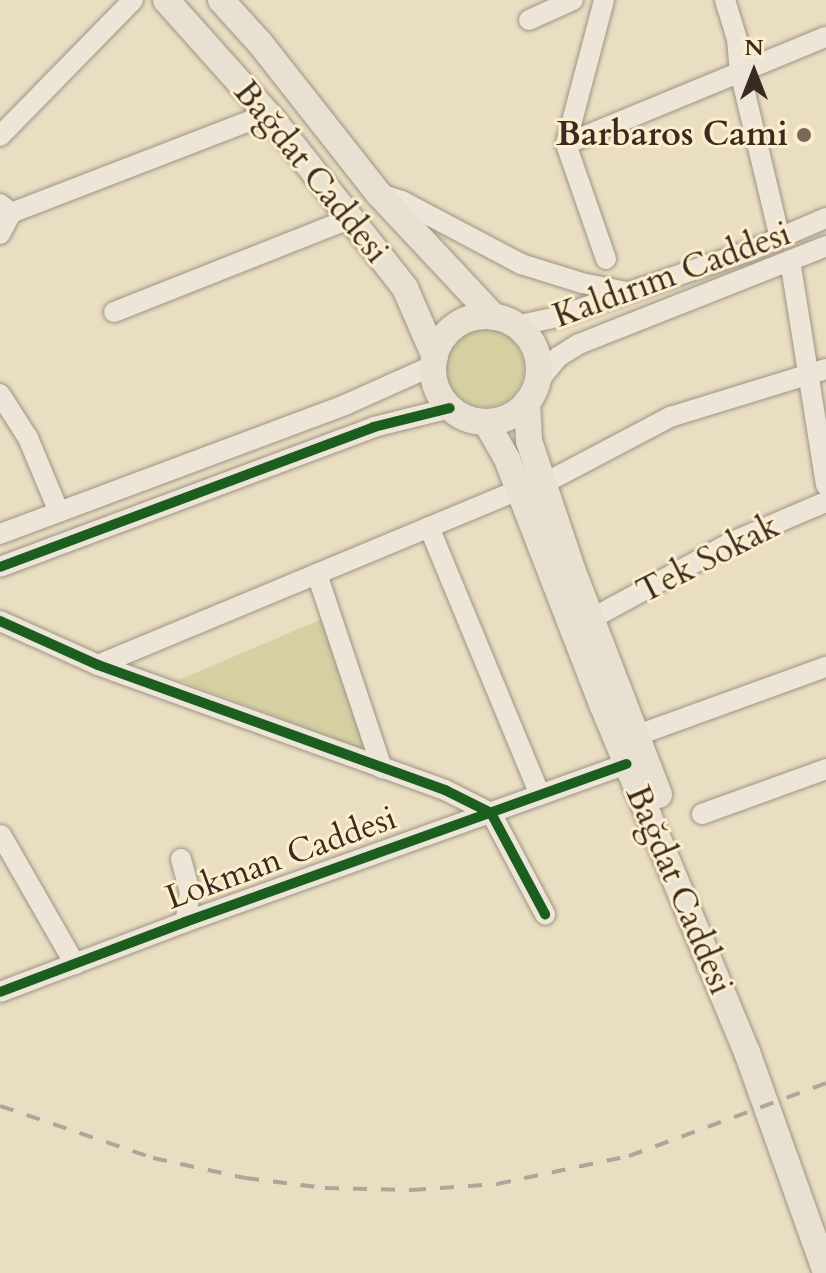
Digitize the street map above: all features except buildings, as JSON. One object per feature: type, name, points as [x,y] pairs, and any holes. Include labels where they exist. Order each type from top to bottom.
[{"type":"main road","name":"Bağdat Caddesi","points":[[166,0],[268,114],[405,288],[434,361]]},
{"type":"main road","name":"Bağdat Caddesi","points":[[232,3],[378,193],[505,322]]},
{"type":"main road","points":[[478,317],[505,322],[535,350],[532,392],[509,417],[486,422],[463,417],[450,408],[437,388],[434,361],[445,336],[457,326],[478,317]]},
{"type":"main road","name":"Bağdat Caddesi","points":[[532,392],[526,431],[531,487],[627,764],[747,1052],[826,1273]]},
{"type":"main road","name":"Bağdat Caddesi","points":[[486,422],[531,487],[591,619],[826,1223]]},
{"type":"street","points":[[0,136],[133,0]]},
{"type":"street","points":[[529,20],[573,0]]},
{"type":"street","points":[[604,0],[566,144],[606,259]]},
{"type":"street","points":[[725,0],[737,39],[740,72],[780,238]]},
{"type":"street","points":[[566,144],[740,72],[825,42]]},
{"type":"street","points":[[0,234],[6,209],[268,114]]},
{"type":"street","points":[[378,193],[402,201],[521,264],[582,283],[627,292]]},
{"type":"street","points":[[114,312],[351,218]]},
{"type":"street","name":"Kaldırım Caddesi","points":[[505,322],[557,317],[780,238],[826,218]]},
{"type":"street","name":"Kaldırım Caddesi","points":[[532,392],[558,357],[579,344],[826,246]]},
{"type":"street","points":[[790,260],[817,371],[826,485]]},
{"type":"street","points":[[0,534],[347,404],[434,361]]},
{"type":"street","points":[[98,665],[531,487],[670,417],[817,371]]},
{"type":"street","points":[[0,394],[28,438],[59,512]]},
{"type":"street","points":[[0,567],[374,427],[450,408]]},
{"type":"street","name":"Tek Sokak","points":[[591,619],[732,542],[826,502]]},
{"type":"street","points":[[429,527],[540,795]]},
{"type":"street","points":[[317,574],[382,768]]},
{"type":"street","points":[[0,621],[98,665],[445,790],[491,813],[545,914]]},
{"type":"street","points":[[635,736],[826,667]]},
{"type":"street","name":"Lokman Caddesi","points":[[1,989],[627,764]]},
{"type":"street","points":[[702,814],[826,769]]},
{"type":"street","points":[[1,835],[75,964]]},
{"type":"street","points":[[181,859],[190,892],[185,922]]},
{"type":"shaded area","points":[[485,329],[500,332],[517,346],[524,368],[521,383],[507,400],[485,407],[470,404],[453,390],[446,368],[449,353],[463,336]]},
{"type":"shaded area","points":[[324,618],[378,755],[179,680]]},
{"type":"railway","points":[[0,1106],[153,1158],[245,1178],[325,1188],[412,1190],[497,1184],[629,1156],[826,1083]]},
{"type":"cycle path","points":[[0,567],[374,427],[450,408]]},
{"type":"cycle path","points":[[0,621],[98,665],[445,790],[491,813],[545,914]]},
{"type":"cycle path","points":[[0,992],[185,922],[627,764]]},
{"type":"place","name":"Barbaros Cami","points":[[804,135]]}]
